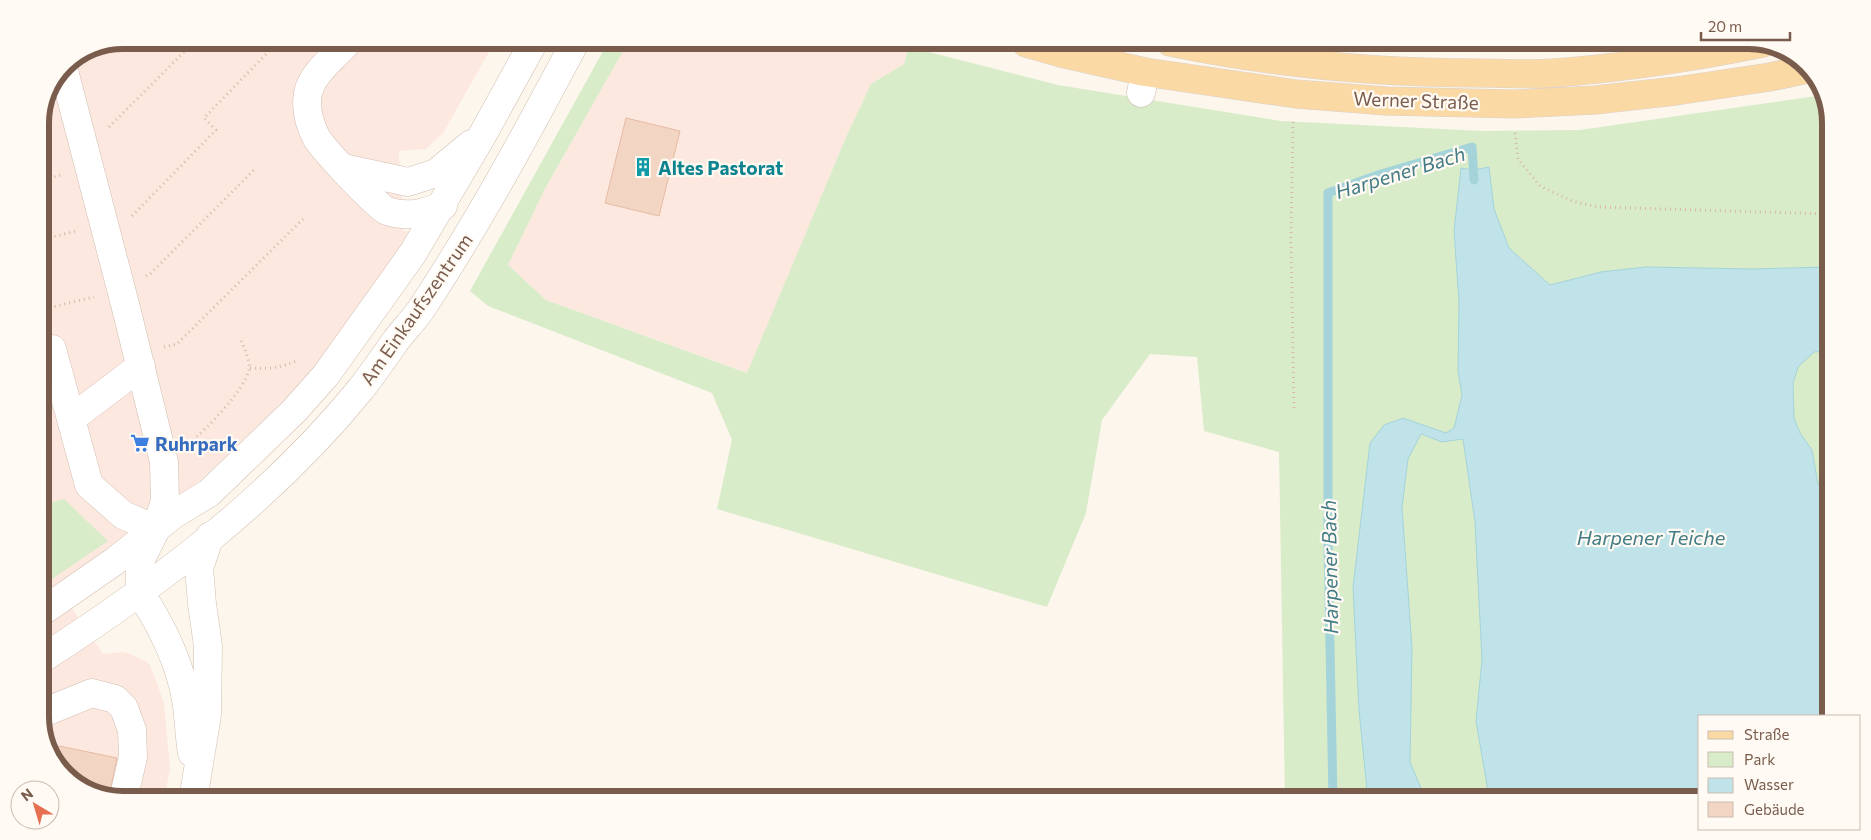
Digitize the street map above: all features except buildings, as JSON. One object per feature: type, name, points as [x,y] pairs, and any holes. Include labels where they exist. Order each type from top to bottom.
[{"type":"main road","name":"Werner Straße","points":[[1047,49],[1143,82],[1386,101],[1514,104],[1595,100],[1676,91],[1801,71]]},
{"type":"main road","name":"Werner Straße","points":[[1202,49],[1225,54],[1332,67],[1433,73],[1552,73],[1703,55],[1733,49]]},
{"type":"street","name":"Am Einkaufszentrum","points":[[341,49],[320,70],[308,92],[307,112],[317,139],[370,199],[386,211],[410,215],[443,206]]},
{"type":"street","name":"Am Einkaufszentrum","points":[[49,607],[156,529],[173,514],[209,493],[294,411],[326,375],[414,253],[484,134],[529,49]]},
{"type":"street","name":"Am Einkaufszentrum","points":[[49,654],[140,593],[239,514],[307,449],[360,390],[418,313],[474,225],[524,140],[571,49]]},
{"type":"street","name":"Am Einkaufszentrum","points":[[65,76],[164,462],[166,501],[156,529],[140,561],[140,593]]},
{"type":"street","name":"Am Einkaufszentrum","points":[[343,168],[408,182],[436,173],[484,134]]},
{"type":"street","points":[[52,348],[89,485],[123,515],[156,529]]},
{"type":"street","points":[[71,419],[138,356]]},
{"type":"street","name":"Am Einkaufszentrum","points":[[140,593],[188,530],[209,493]]},
{"type":"street","points":[[194,790],[207,715],[208,646],[199,568],[210,536]]},
{"type":"street","points":[[140,593],[153,614],[174,658],[186,700],[194,790]]},
{"type":"street","points":[[49,710],[92,693],[115,699],[124,708],[132,730],[133,757],[125,791]]},
{"type":"path","points":[[106,130],[187,49]]},
{"type":"path","points":[[129,219],[216,130],[204,118],[271,49]]},
{"type":"path","points":[[1514,104],[1518,159],[1540,186],[1572,201],[1598,207],[1822,214]]},
{"type":"path","points":[[1294,116],[1291,239],[1294,410]]},
{"type":"path","points":[[49,308],[121,290],[151,273],[254,170]]},
{"type":"path","points":[[138,356],[177,344],[303,218]]},
{"type":"path","points":[[164,462],[192,441],[242,386],[250,368],[241,340]]},
{"type":"shaded area","name":"Ruhrpark","points":[[491,49],[443,133],[426,149],[399,151],[403,231],[418,232],[353,321],[290,395],[189,491],[60,591],[103,654],[123,652],[131,654],[150,665],[164,703],[170,769],[166,791],[123,791],[95,786],[70,770],[56,750],[50,731],[49,118],[56,90],[70,70],[95,54],[109,50]]},
{"type":"shaded area","name":"Altes Pastorat","points":[[624,49],[908,49],[904,64],[871,84],[847,135],[748,373],[546,300],[508,265],[546,187]]},
{"type":"green space","points":[[604,49],[624,49],[546,187],[508,265],[546,300],[747,373],[847,135],[871,84],[904,64],[908,49],[917,49],[1058,85],[1281,121],[1483,131],[1580,130],[1817,96],[1822,118],[1822,715],[1698,715],[1698,791],[1285,791],[1279,452],[1204,431],[1197,357],[1150,354],[1102,420],[1086,513],[1047,607],[717,509],[732,440],[712,393],[488,306],[470,291]]},
{"type":"green space","points":[[64,499],[108,541],[49,581],[49,503]]},
{"type":"water","name":"Harpener Teiche","points":[[1489,167],[1494,209],[1509,248],[1550,285],[1601,272],[1646,267],[1752,269],[1822,267],[1822,351],[1814,352],[1798,367],[1793,383],[1794,418],[1800,433],[1812,450],[1818,484],[1822,489],[1822,715],[1698,715],[1698,791],[1488,791],[1476,721],[1482,660],[1475,522],[1463,439],[1442,442],[1421,434],[1408,459],[1402,507],[1412,648],[1410,762],[1422,791],[1367,791],[1359,710],[1353,587],[1370,443],[1384,425],[1403,418],[1446,433],[1454,428],[1462,395],[1458,371],[1459,302],[1454,231],[1461,168],[1473,170]]},
{"type":"waterway","name":"Harpener Bach","points":[[1333,791],[1328,542],[1328,193],[1378,175],[1472,147],[1474,180]]},
{"type":"place","name":"Altes Pastorat","points":[[643,167]]},
{"type":"place","name":"Ruhrpark","points":[[140,443]]}]
